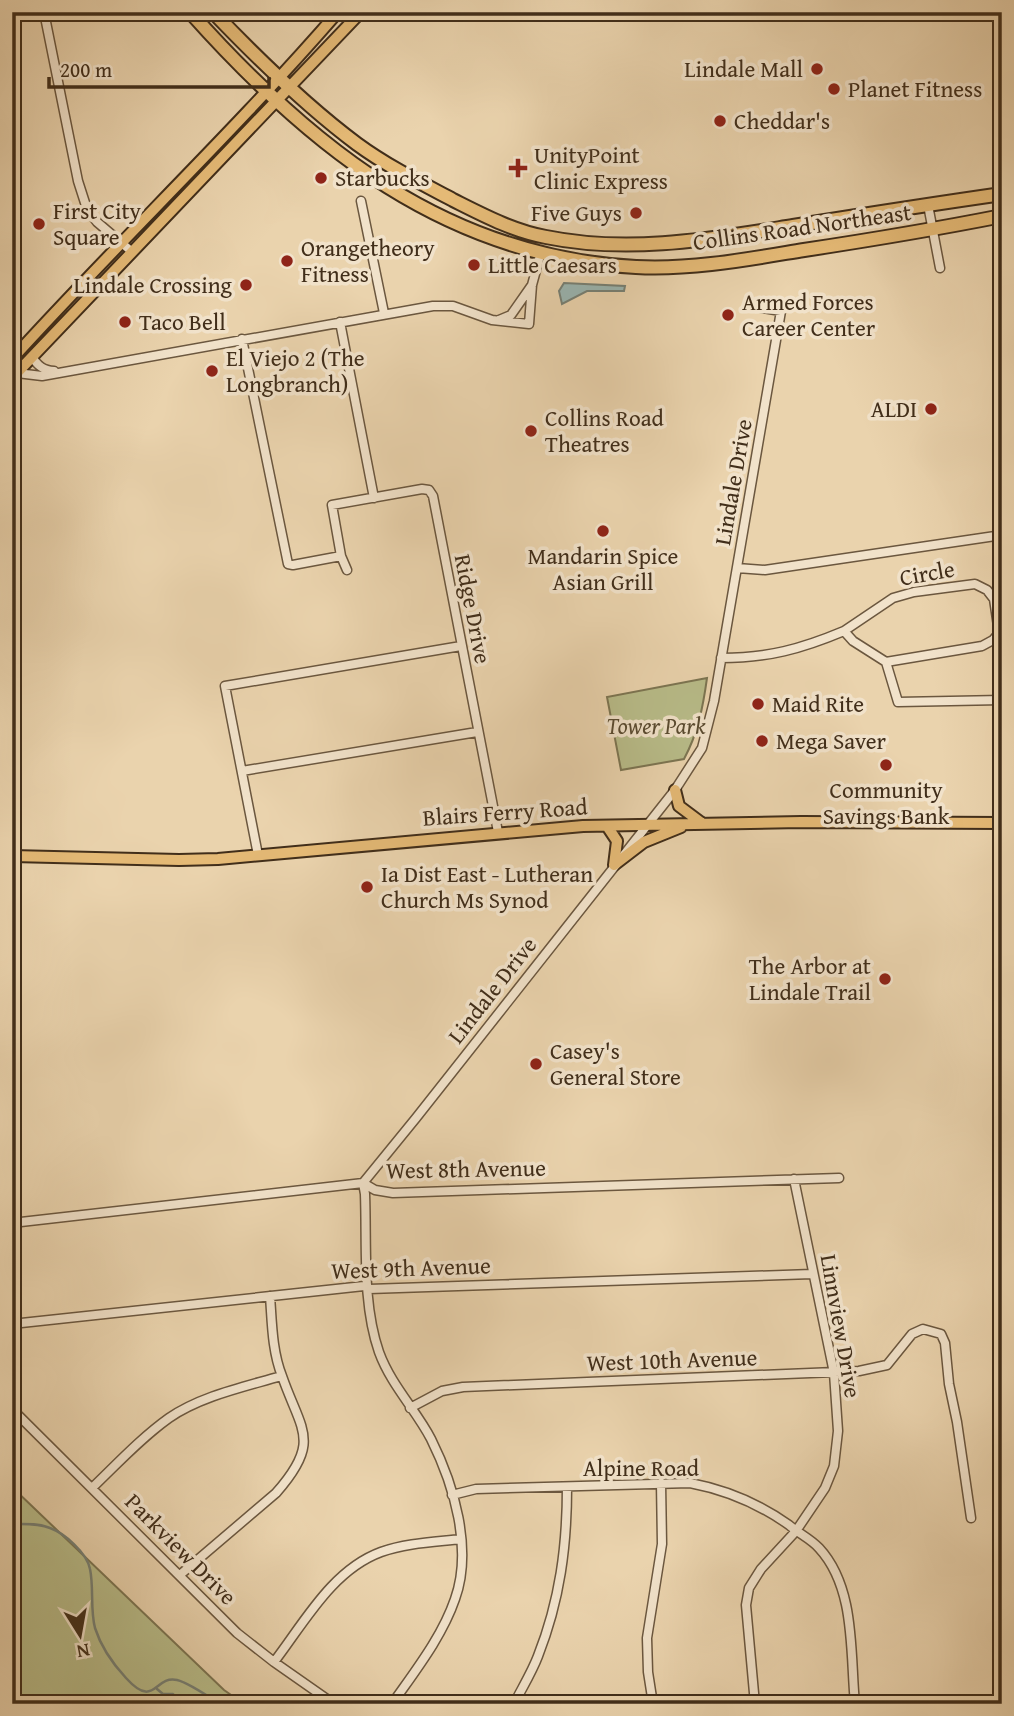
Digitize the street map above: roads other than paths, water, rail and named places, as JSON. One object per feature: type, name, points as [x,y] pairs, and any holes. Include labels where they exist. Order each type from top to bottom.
[{"type":"highway","name":"Collins Road Northeast","points":[[190,12],[271,96],[346,161],[394,192],[474,232],[512,246],[586,262],[638,267],[726,263],[933,230],[1002,216]]},
{"type":"highway","name":"Collins Road Northeast","points":[[213,12],[285,82],[358,145],[484,216],[545,237],[592,244],[695,241],[1002,194]]},
{"type":"main road","points":[[285,82],[338,12]]},
{"type":"main road","points":[[12,359],[121,242],[361,12]]},
{"type":"main road","points":[[14,373],[32,357],[271,96]]},
{"type":"main road","points":[[674,790],[679,806],[703,824]]},
{"type":"main road","name":"Blairs Ferry Road","points":[[12,856],[179,860],[498,832],[607,826],[1002,823]]},
{"type":"main road","points":[[614,865],[644,842],[691,824]]},
{"type":"main road","points":[[607,826],[617,841],[614,865]]},
{"type":"street","points":[[44,12],[78,181],[87,209],[97,222],[131,250]]},
{"type":"street","points":[[361,201],[384,313]]},
{"type":"street","points":[[928,205],[940,268]]},
{"type":"street","points":[[14,373],[42,376],[433,306],[453,306],[496,321],[529,324],[533,285],[541,252]]},
{"type":"street","points":[[496,321],[511,315],[533,285]]},
{"type":"street","name":"Lindale Drive","points":[[363,1183],[674,790],[693,764],[708,731],[781,311],[756,307]]},
{"type":"street","points":[[340,322],[374,498]]},
{"type":"street","points":[[242,339],[288,564],[341,556],[347,570]]},
{"type":"street","points":[[32,357],[38,366],[45,370],[64,372]]},
{"type":"street","name":"Ridge Drive","points":[[341,556],[332,505],[429,490],[433,496],[498,832]]},
{"type":"street","points":[[737,568],[765,570],[1002,535]]},
{"type":"street","name":"Circle","points":[[844,631],[893,598],[975,584],[987,590],[994,599],[999,609],[999,633],[993,640],[982,646],[886,662]]},
{"type":"street","points":[[721,658],[754,658],[778,654],[844,631],[853,641],[886,662],[898,702],[1002,700]]},
{"type":"street","points":[[258,855],[225,686],[461,646]]},
{"type":"street","points":[[242,771],[477,732]]},
{"type":"street","name":"West 8th Avenue","points":[[12,1223],[363,1183],[393,1193],[839,1178]]},
{"type":"street","name":"Linnview Drive","points":[[755,1704],[746,1605],[749,1588],[761,1569],[796,1531],[824,1488],[834,1465],[838,1431],[834,1373],[794,1179]]},
{"type":"street","points":[[363,1183],[371,1317],[380,1353],[391,1378],[430,1437],[444,1468],[461,1539],[461,1571],[456,1598],[432,1646],[392,1704]]},
{"type":"street","name":"West 9th Avenue","points":[[12,1324],[364,1286],[369,1289],[812,1274]]},
{"type":"street","points":[[181,1574],[276,1493],[286,1482],[302,1453],[306,1435],[299,1413],[281,1376],[275,1348],[270,1296]]},
{"type":"street","name":"West 10th Avenue","points":[[410,1408],[442,1391],[463,1387],[834,1373],[873,1369],[887,1365],[912,1334],[923,1329],[941,1334],[945,1343],[971,1518]]},
{"type":"street","points":[[92,1488],[141,1440],[171,1417],[196,1404],[281,1376]]},
{"type":"street","name":"Parkview Drive","points":[[12,1409],[181,1574],[237,1633],[334,1704]]},
{"type":"street","points":[[653,1704],[647,1638],[662,1544],[661,1483]]},
{"type":"street","name":"Alpine Road","points":[[452,1495],[476,1489],[690,1483],[716,1488],[765,1508],[817,1546],[831,1563],[841,1587],[847,1614],[855,1704]]},
{"type":"street","points":[[514,1704],[538,1658],[560,1581],[567,1537],[567,1487]]},
{"type":"street","points":[[274,1662],[335,1582],[349,1569],[382,1552],[461,1539]]},
{"type":"street","points":[[936,1704],[957,1700]]},
{"type":"water","points":[[564,283],[625,286],[624,291],[587,291],[562,304],[559,291]]},
{"type":"waterway","points":[[12,1524],[50,1528],[80,1550],[90,1569],[95,1628],[112,1661],[136,1687],[149,1691],[163,1682],[177,1680],[220,1704]]},
{"type":"waterway","points":[[157,1689],[163,1694],[173,1694],[182,1704]]},
{"type":"place","name":"Lindale Mall","points":[[817,69]]},
{"type":"place","name":"Planet Fitness","points":[[834,89]]},
{"type":"place","name":"Cheddar's","points":[[720,121]]},
{"type":"place","name":"UnityPoint Clinic Express","points":[[518,168]]},
{"type":"place","name":"Starbucks","points":[[321,178]]},
{"type":"place","name":"Five Guys","points":[[636,213]]},
{"type":"place","name":"First City Square","points":[[39,224]]},
{"type":"place","name":"Orangetheory Fitness","points":[[287,261]]},
{"type":"place","name":"Little Caesars","points":[[474,265]]},
{"type":"place","name":"Lindale Crossing","points":[[246,285]]},
{"type":"place","name":"Armed Forces Career Center","points":[[728,315]]},
{"type":"place","name":"Taco Bell","points":[[125,322]]},
{"type":"place","name":"El Viejo 2 (The Longbranch)","points":[[212,371]]},
{"type":"place","name":"ALDI","points":[[931,409]]},
{"type":"place","name":"Collins Road Theatres","points":[[531,431]]},
{"type":"place","name":"Mandarin Spice Asian Grill","points":[[603,531]]},
{"type":"place","name":"Maid Rite","points":[[758,704]]},
{"type":"place","name":"Mega Saver","points":[[762,741]]},
{"type":"place","name":"Community Savings Bank","points":[[886,765]]},
{"type":"place","name":"Ia Dist East - Lutheran Church Ms Synod","points":[[367,887]]},
{"type":"place","name":"The Arbor at Lindale Trail","points":[[885,979]]},
{"type":"place","name":"Casey's General Store","points":[[536,1064]]},
{"type":"park label","name":"Tower Park","points":[[656,726]]}]
